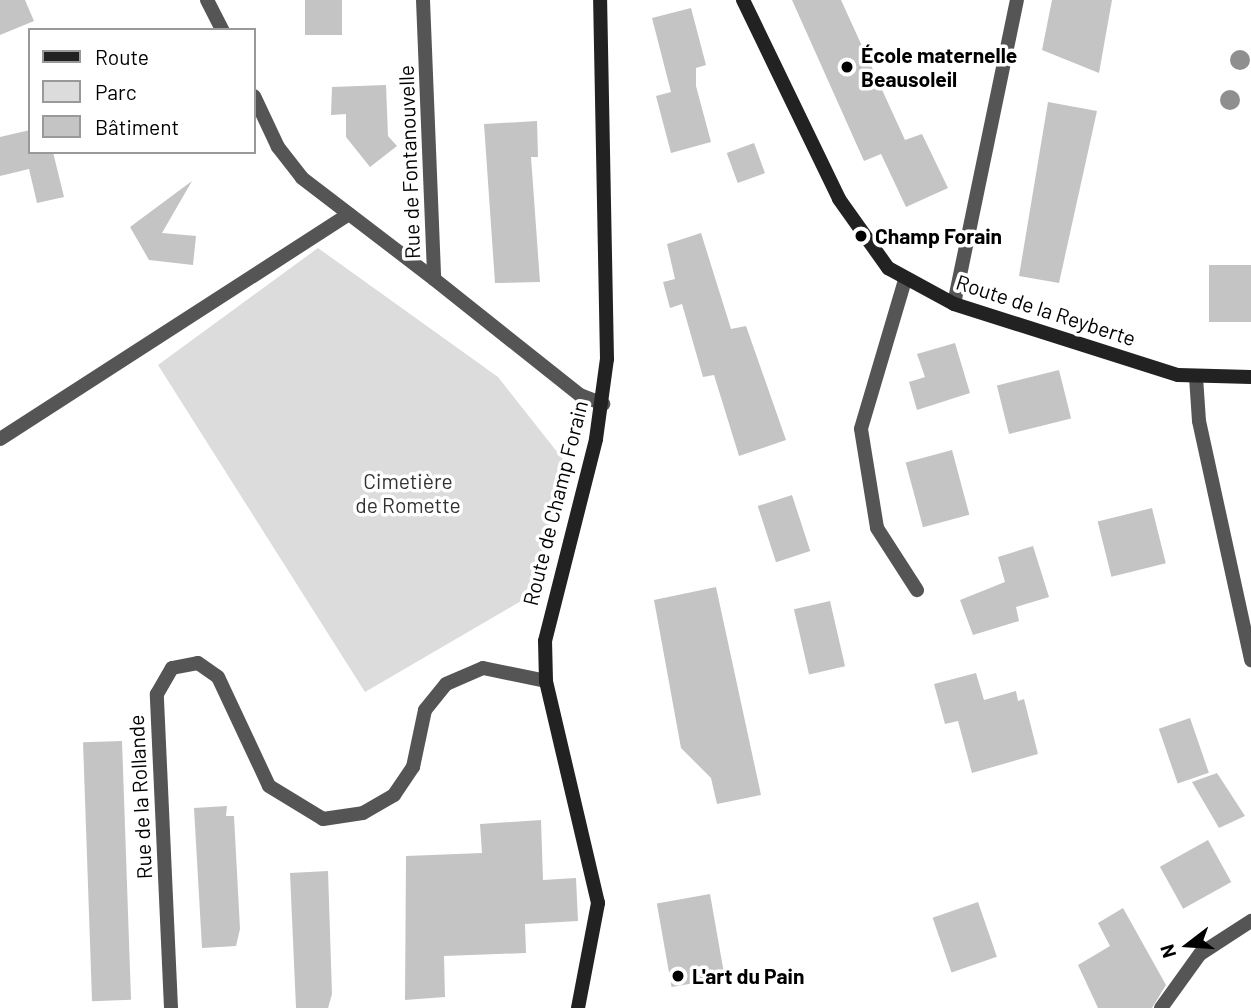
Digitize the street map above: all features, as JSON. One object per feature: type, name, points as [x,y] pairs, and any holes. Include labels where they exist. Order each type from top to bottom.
[{"type":"main road","name":"Route de Champ Forain","points":[[578,1008],[595,943],[597,903],[546,681],[550,607],[603,404],[609,309],[598,94],[600,0]]},
{"type":"main road","name":"Route de la Reyberte","points":[[743,0],[839,200],[876,257],[905,280],[954,304],[1196,377],[1251,377]]},
{"type":"street","points":[[207,0],[221,28]]},
{"type":"street","name":"Rue de Fontanouvelle","points":[[424,0],[434,279],[580,396],[603,404]]},
{"type":"street","points":[[954,304],[1017,0]]},
{"type":"street","points":[[256,100],[278,147],[302,178],[434,279]]},
{"type":"street","points":[[0,439],[349,214]]},
{"type":"street","points":[[905,280],[861,429],[877,527],[917,590]]},
{"type":"street","points":[[1196,377],[1199,421],[1251,660]]},
{"type":"street","name":"Rue de la Rollande","points":[[171,1008],[157,694],[172,668],[198,663],[218,677],[269,786],[323,819],[363,813],[394,795],[412,767],[425,710],[446,684],[484,668],[546,681]]},
{"type":"street","points":[[1161,1008],[1200,954],[1251,920]]},
{"type":"green space","name":"Cimetière de Romette","points":[[318,248],[498,377],[573,472],[523,600],[365,692],[158,365]]},
{"type":"building","points":[[0,0],[25,0],[34,21],[0,35]]},
{"type":"building","points":[[305,0],[342,0],[342,35],[305,35]]},
{"type":"building","name":"École maternelle Beausoleil","points":[[792,0],[841,0],[905,140],[922,134],[948,188],[906,207],[881,154],[864,161]]},
{"type":"building","points":[[1052,0],[1112,0],[1099,73],[1042,50]]},
{"type":"building","points":[[691,8],[706,65],[696,68],[696,86],[711,142],[671,153],[656,96],[671,92],[652,18]]},
{"type":"building","points":[[386,85],[388,136],[397,146],[370,167],[346,137],[346,114],[331,115],[332,87]]},
{"type":"building","points":[[1048,102],[1097,111],[1059,283],[1019,276]]},
{"type":"building","points":[[537,121],[538,157],[531,157],[540,282],[495,283],[484,124]]},
{"type":"building","points":[[28,130],[28,154],[53,154],[64,197],[37,203],[29,169],[0,176],[0,137]]},
{"type":"building","points":[[754,143],[765,173],[738,183],[727,153]]},
{"type":"building","points":[[192,181],[162,233],[196,236],[193,265],[149,260],[130,227]]},
{"type":"building","points":[[701,233],[731,329],[746,326],[786,440],[739,456],[714,375],[703,377],[682,304],[670,308],[663,282],[675,279],[667,244]]},
{"type":"building","points":[[1209,265],[1251,265],[1251,322],[1209,322]]},
{"type":"building","points":[[955,343],[970,393],[917,410],[909,382],[925,377],[917,354]]},
{"type":"building","points":[[1059,370],[1071,419],[1009,434],[997,385]]},
{"type":"building","points":[[952,450],[969,515],[923,527],[906,462]]},
{"type":"building","points":[[792,495],[810,551],[776,562],[758,506]]},
{"type":"building","points":[[1152,508],[1166,563],[1111,577],[1098,522]]},
{"type":"building","points":[[1033,546],[1049,597],[1016,607],[1019,621],[973,635],[960,600],[1005,582],[998,557]]},
{"type":"building","points":[[716,587],[761,795],[717,804],[711,778],[681,748],[654,600]]},
{"type":"building","points":[[830,601],[845,666],[809,675],[794,609]]},
{"type":"building","points":[[976,673],[984,700],[1016,691],[1018,701],[1024,699],[1038,754],[972,773],[958,721],[945,724],[934,684]]},
{"type":"building","points":[[1190,718],[1209,773],[1178,784],[1159,729]]},
{"type":"building","points":[[122,741],[131,1000],[92,1001],[83,742]]},
{"type":"building","points":[[1217,773],[1245,816],[1219,828],[1192,782]]},
{"type":"building","points":[[227,806],[226,816],[234,816],[240,929],[236,946],[202,948],[194,808]]},
{"type":"building","points":[[541,820],[543,880],[576,878],[578,921],[525,924],[526,953],[444,956],[445,997],[405,1000],[406,856],[482,853],[480,824]]},
{"type":"building","points":[[1208,840],[1231,882],[1183,909],[1160,867]]},
{"type":"building","points":[[328,871],[332,994],[328,1008],[296,1008],[290,873]]},
{"type":"building","points":[[710,894],[725,978],[672,987],[657,903]]},
{"type":"building","points":[[978,902],[997,957],[951,972],[933,918]]},
{"type":"building","points":[[1123,908],[1166,985],[1152,1008],[1098,1008],[1078,965],[1110,946],[1098,923]]},
{"type":"place","name":"École maternelle Beausoleil","points":[[847,67]]},
{"type":"place","name":"Champ Forain","points":[[861,236]]},
{"type":"place","name":"L'art du Pain","points":[[678,976]]}]
